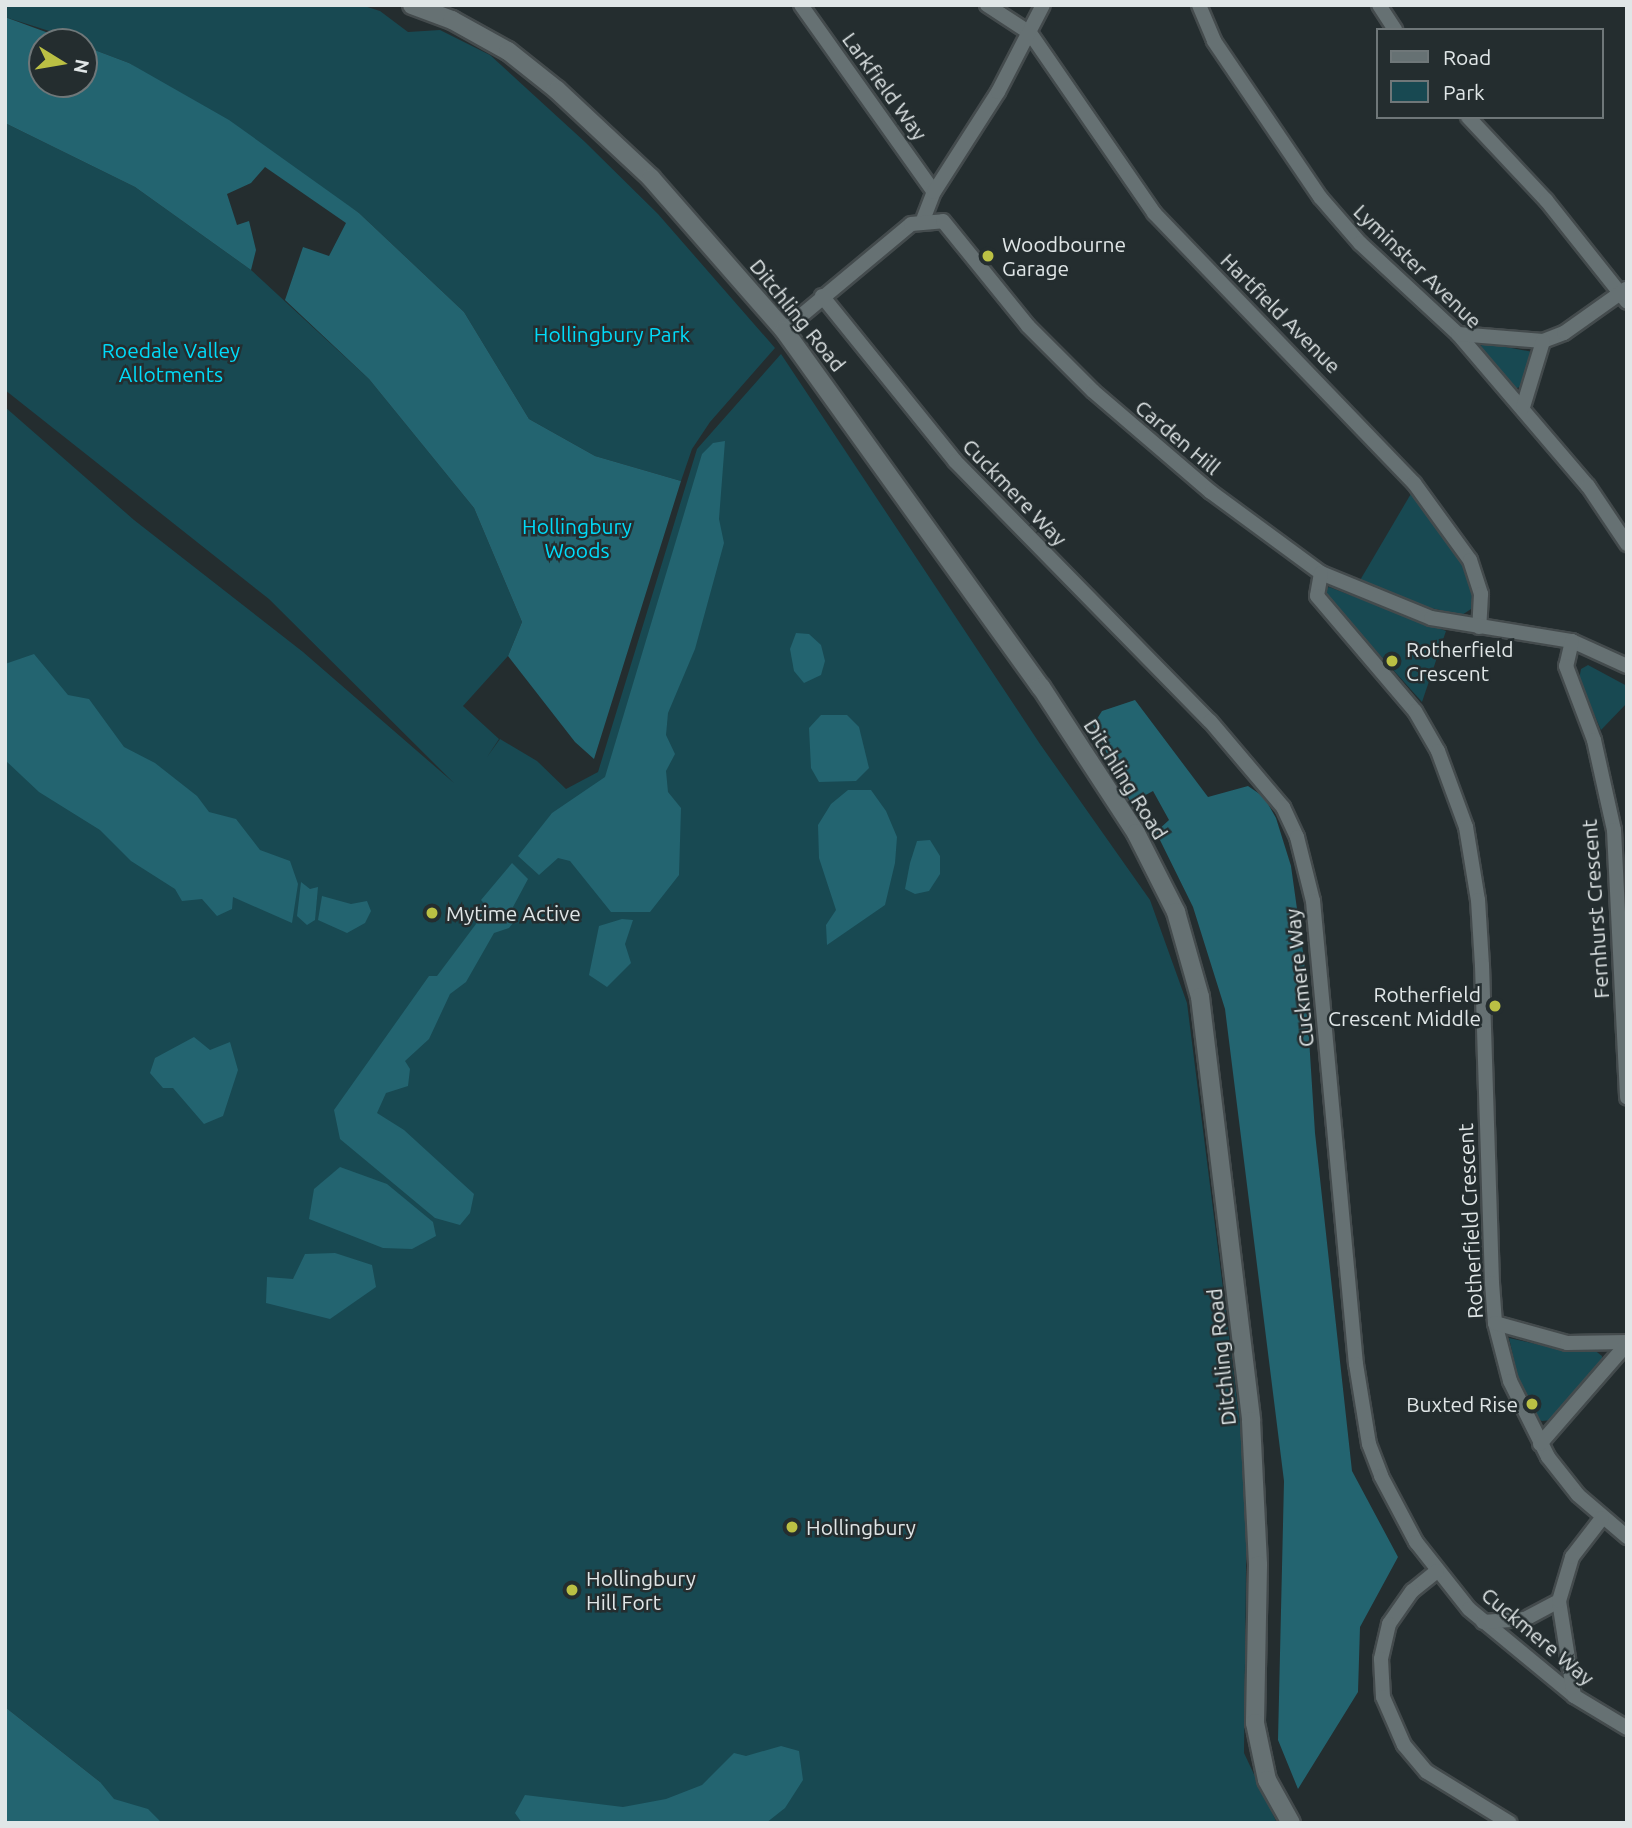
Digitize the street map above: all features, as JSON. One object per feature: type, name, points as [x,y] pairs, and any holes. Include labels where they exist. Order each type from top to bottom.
[{"type":"street","name":"Ditchling Road","points":[[412,5],[452,20],[508,51],[557,90],[651,178],[784,330],[1041,687],[1136,833],[1176,912],[1200,997],[1251,1421],[1258,1565],[1255,1723],[1262,1764],[1290,1823]]},
{"type":"street","name":"Larkfield Way","points":[[801,5],[934,192]]},
{"type":"street","points":[[986,5],[1030,33]]},
{"type":"street","points":[[784,330],[911,224],[923,220],[934,192],[1030,33],[1043,5]]},
{"type":"street","name":"Lyminster Avenue","points":[[1199,5],[1214,41],[1320,197],[1360,243],[1458,334],[1588,485],[1627,544]]},
{"type":"street","points":[[1379,5],[1394,28]]},
{"type":"street","name":"Hartfield Avenue","points":[[1030,33],[1154,213],[1342,405],[1414,484],[1460,544],[1480,594],[1479,627]]},
{"type":"street","points":[[1458,334],[1543,341],[1564,333],[1624,295],[1546,200],[1470,119]]},
{"type":"street","name":"Carden Hill","points":[[923,220],[938,220],[949,226],[1028,326],[1125,419],[1211,492],[1321,573],[1404,610],[1479,627],[1572,641],[1627,666]]},
{"type":"street","name":"Cuckmere Way","points":[[822,296],[955,461],[1210,721],[1283,807],[1297,836],[1313,901],[1364,1418],[1381,1476],[1437,1571],[1483,1622],[1574,1696],[1627,1728]]},
{"type":"street","points":[[1522,407],[1543,341]]},
{"type":"street","name":"Rotherfield Crescent","points":[[1321,573],[1317,596],[1415,711],[1438,751],[1466,827],[1478,900],[1482,965],[1496,1323],[1510,1381],[1540,1444],[1559,1472],[1602,1518],[1627,1538]]},
{"type":"street","name":"Fernhurst Crescent","points":[[1572,641],[1566,666],[1594,740],[1614,830],[1627,1098]]},
{"type":"street","points":[[1496,1323],[1567,1343],[1627,1343]]},
{"type":"street","points":[[1540,1444],[1627,1343]]},
{"type":"street","points":[[1574,1696],[1559,1601],[1572,1557],[1602,1518]]},
{"type":"street","points":[[1437,1571],[1412,1591],[1390,1624],[1381,1659],[1383,1697],[1404,1745],[1427,1772],[1510,1823]]},
{"type":"street","points":[[1483,1622],[1525,1619],[1559,1601]]},
{"type":"green space","name":"Hollingbury Park","points":[[5,5],[361,5],[380,11],[408,32],[440,30],[490,55],[585,142],[658,214],[775,348],[710,422],[692,449],[681,481],[595,456],[529,419],[464,312],[359,213],[129,63],[98,51],[98,28],[40,28],[5,17]]},
{"type":"green space","name":"Hollingbury Woods","points":[[5,17],[35,28],[28,28],[28,98],[98,98],[98,51],[129,63],[229,120],[359,213],[464,312],[529,419],[595,456],[681,481],[594,759],[575,742],[508,656],[522,622],[474,508],[369,379],[285,300],[303,247],[329,256],[346,223],[265,167],[251,183],[227,194],[237,225],[249,221],[256,250],[251,270],[135,187],[5,123]]},
{"type":"green space","name":"Roedale Valley Allotments","points":[[5,123],[135,187],[251,270],[369,379],[474,508],[522,622],[508,656],[463,706],[499,739],[487,757],[500,739],[537,761],[566,789],[598,772],[697,449],[781,354],[1040,744],[1150,900],[1187,1003],[1247,1479],[1244,1753],[1277,1823],[102,1823],[100,1782],[5,1707],[5,407],[134,520],[303,652],[454,783],[269,599],[5,390]]},
{"type":"green space","points":[[1484,343],[1533,352],[1520,387],[1514,389],[1478,348]]},
{"type":"green space","points":[[725,441],[719,519],[724,543],[695,649],[668,713],[666,735],[675,754],[666,771],[668,792],[681,808],[679,875],[650,912],[611,912],[570,861],[558,858],[539,875],[518,856],[552,813],[605,777],[702,454],[713,443]]},
{"type":"green space","points":[[1412,492],[1462,558],[1475,598],[1474,607],[1462,615],[1413,604],[1359,582]]},
{"type":"green space","points":[[1329,587],[1446,631],[1422,702],[1326,595],[1324,590]]},
{"type":"green space","points":[[796,633],[809,634],[821,645],[825,661],[821,675],[804,683],[794,671],[790,649]]},
{"type":"green space","points":[[34,654],[68,695],[89,699],[124,747],[155,763],[197,796],[209,812],[236,819],[260,850],[290,861],[298,884],[292,923],[233,897],[232,909],[217,916],[202,899],[182,901],[175,889],[131,861],[100,830],[39,792],[5,760],[5,664]]},
{"type":"green space","points":[[1588,665],[1627,686],[1627,703],[1601,730],[1579,680],[1581,669]]},
{"type":"green space","points":[[1135,700],[1208,797],[1248,786],[1264,797],[1276,818],[1291,866],[1304,959],[1315,1133],[1352,1471],[1398,1557],[1360,1627],[1358,1692],[1298,1789],[1278,1740],[1284,1481],[1225,1009],[1193,907],[1156,832],[1169,820],[1153,791],[1131,803],[1093,725],[1102,711]]},
{"type":"green space","points":[[821,715],[847,715],[859,727],[869,768],[856,781],[819,782],[811,768],[809,728]]},
{"type":"green space","points":[[848,790],[871,790],[886,811],[897,837],[895,863],[885,905],[827,945],[826,925],[836,910],[819,858],[818,825],[831,804]]},
{"type":"green space","points":[[930,840],[940,856],[940,874],[929,891],[915,894],[905,889],[910,863],[917,841]]},
{"type":"green space","points":[[512,863],[528,879],[513,907],[518,917],[509,928],[494,933],[466,982],[450,994],[429,1039],[405,1061],[410,1069],[408,1086],[386,1093],[377,1113],[404,1130],[474,1194],[470,1213],[460,1225],[435,1218],[340,1139],[334,1110],[429,976],[437,976],[488,908],[481,900]]},
{"type":"green space","points":[[301,882],[310,889],[318,887],[315,920],[307,925],[297,916]]},
{"type":"green space","points":[[322,896],[351,904],[367,901],[371,911],[365,923],[347,933],[318,920]]},
{"type":"green space","points":[[622,919],[633,920],[625,944],[631,963],[607,987],[589,975],[599,926]]},
{"type":"green space","points":[[194,1037],[210,1050],[230,1042],[238,1070],[223,1116],[204,1124],[173,1088],[163,1088],[150,1073],[155,1058]]},
{"type":"green space","points":[[340,1167],[387,1184],[433,1222],[436,1236],[412,1249],[383,1248],[309,1219],[314,1189]]},
{"type":"green space","points":[[335,1253],[372,1265],[376,1287],[330,1319],[266,1303],[267,1277],[293,1279],[305,1254]]},
{"type":"green space","points":[[1509,1338],[1554,1348],[1593,1349],[1602,1356],[1602,1362],[1551,1420],[1542,1421],[1536,1418],[1520,1386]]},
{"type":"green space","points":[[5,1707],[100,1782],[114,1799],[148,1809],[162,1823],[5,1823]]},
{"type":"green space","points":[[781,1746],[799,1751],[803,1780],[785,1808],[766,1823],[522,1823],[515,1813],[525,1795],[623,1807],[666,1799],[702,1785],[734,1753],[746,1756]]},
{"type":"place","name":"Woodbourne Garage","points":[[988,256]]},
{"type":"place","name":"Rotherfield Crescent","points":[[1392,661]]},
{"type":"place","name":"Mytime Active","points":[[432,913]]},
{"type":"place","name":"Rotherfield Crescent Middle","points":[[1495,1006]]},
{"type":"place","name":"Buxted Rise","points":[[1532,1404]]},
{"type":"place","name":"Hollingbury","points":[[792,1527]]},
{"type":"place","name":"Hollingbury Hill Fort","points":[[572,1590]]}]
